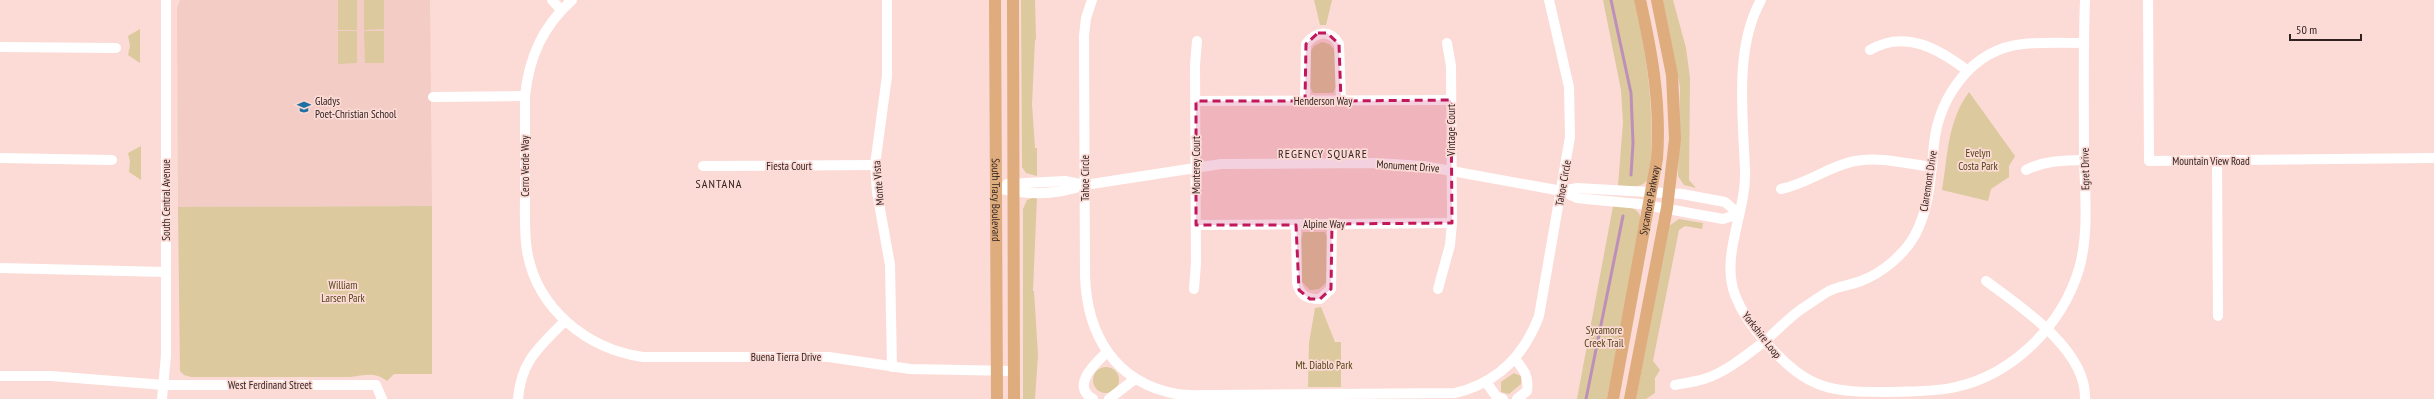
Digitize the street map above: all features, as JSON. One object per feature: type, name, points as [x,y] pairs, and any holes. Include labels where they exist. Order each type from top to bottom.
[{"type":"main road","name":"South Tracy Boulevard","points":[[995,0],[997,399]]},
{"type":"main road","name":"South Tracy Boulevard","points":[[1013,0],[1014,399]]},
{"type":"main road","name":"Sycamore Parkway","points":[[1613,399],[1653,192],[1658,138],[1658,98],[1652,53],[1640,0]]},
{"type":"main road","name":"Sycamore Parkway","points":[[1630,399],[1667,208],[1675,139],[1674,96],[1669,54],[1657,0]]},
{"type":"street","name":"South Central Avenue","points":[[162,399],[164,385],[166,272],[166,0]]},
{"type":"street","points":[[552,0],[561,10]]},
{"type":"street","name":"Cerro Verde Way","points":[[565,321],[540,286],[527,252],[525,237],[524,96],[531,59],[538,43],[561,10],[572,0]]},
{"type":"street","name":"Monte Vista","points":[[888,0],[888,76],[875,165],[877,192],[890,265],[892,367]]},
{"type":"street","name":"Tahoe Circle","points":[[1092,0],[1086,18],[1084,36],[1086,299],[1091,320],[1107,352],[1135,379],[1149,386],[1178,394],[1214,395],[1455,393],[1486,382],[1515,359],[1532,334],[1539,316],[1562,191],[1570,137],[1571,111],[1564,59],[1549,0]]},
{"type":"street","name":"Yorkshire Loop","points":[[1761,0],[1748,31],[1743,63],[1746,181],[1730,273],[1735,294],[1744,315],[1764,341],[1795,372],[1817,385],[1852,392],[1923,391],[1955,388],[2002,368],[2027,349],[2047,330]]},
{"type":"street","name":"Egret Drive","points":[[2047,330],[2069,296],[2079,268],[2083,245],[2086,198],[2084,160],[2084,0]]},
{"type":"street","name":"Mountain View Road","points":[[2148,0],[2150,161],[2434,158]]},
{"type":"street","points":[[1306,101],[1306,44],[1318,34],[1327,33],[1335,37],[1339,44],[1341,101]]},
{"type":"street","points":[[1870,50],[1888,41],[1902,41],[1928,45],[1944,53],[1968,71]]},
{"type":"street","name":"Monterey Court","points":[[1194,289],[1196,225],[1197,42]]},
{"type":"street","name":"Vintage Court","points":[[1438,289],[1450,246],[1452,223],[1451,66],[1446,43]]},
{"type":"street","name":"Claremont Drive","points":[[1674,385],[1705,379],[1723,370],[1764,341],[1804,307],[1830,291],[1861,281],[1878,273],[1900,255],[1915,235],[1925,211],[1936,128],[1942,106],[1950,92],[1968,71],[1987,56],[2022,44],[2083,43]]},
{"type":"street","points":[[0,47],[116,48]]},
{"type":"street","points":[[433,97],[524,96]]},
{"type":"street","name":"Henderson Way","points":[[1196,101],[1451,100]]},
{"type":"street","points":[[0,158],[112,160]]},
{"type":"street","points":[[1781,189],[1801,185],[1836,168],[1856,161],[1879,160],[1932,167]]},
{"type":"street","points":[[2026,170],[2036,165],[2050,162],[2084,160]]},
{"type":"street","points":[[2217,161],[2218,316]]},
{"type":"street","name":"Monument Drive","points":[[996,188],[1065,192],[1085,185],[1196,168],[1261,163],[1375,163],[1424,166],[1451,170],[1562,191],[1577,198],[1650,205],[1723,219],[1740,214]]},
{"type":"street","name":"Fiesta Court","points":[[703,166],[875,165]]},
{"type":"street","name":"Monument Drive","points":[[1562,191],[1577,188],[1669,193],[1725,202],[1740,214]]},
{"type":"street","name":"Alpine Way","points":[[1196,225],[1452,223]]},
{"type":"street","points":[[1296,225],[1297,283],[1299,290],[1310,299],[1320,299],[1331,289],[1332,224]]},
{"type":"street","points":[[0,268],[166,272]]},
{"type":"street","points":[[1986,281],[2047,330],[2074,360],[2081,376],[2085,399]]},
{"type":"street","points":[[518,399],[524,369],[533,353],[565,321]]},
{"type":"street","name":"Buena Tierra Drive","points":[[565,321],[589,339],[606,348],[624,354],[643,357],[829,357],[910,369],[1014,371]]},
{"type":"street","points":[[1093,399],[1085,391],[1084,382],[1087,373],[1107,352]]},
{"type":"street","points":[[1515,359],[1526,373],[1528,382],[1527,391],[1518,399]]},
{"type":"street","name":"West Ferdinand Street","points":[[0,376],[51,376],[164,385],[376,385],[382,399]]},
{"type":"street","points":[[1109,399],[1135,379]]},
{"type":"street","points":[[1486,382],[1496,396],[1504,399]]},
{"type":"highlighted area","points":[[1318,33],[1327,33],[1339,44],[1341,101],[1451,100],[1452,223],[1332,224],[1331,289],[1320,299],[1310,299],[1299,290],[1296,225],[1196,225],[1196,101],[1305,101],[1306,44]]},
{"type":"shaded area","name":"Gladys Poet-Christian School","points":[[180,0],[430,0],[432,206],[178,207],[177,8]]},
{"type":"green space","points":[[338,0],[357,0],[357,30],[338,30]]},
{"type":"green space","points":[[364,0],[384,0],[384,29],[364,30]]},
{"type":"green space","points":[[1021,0],[1035,0],[1036,39],[1032,104],[1035,148],[1037,148],[1037,176],[1026,173],[1022,167]]},
{"type":"green space","points":[[1314,0],[1332,0],[1326,25],[1320,25]]},
{"type":"green space","points":[[1603,0],[1634,0],[1647,65],[1652,131],[1650,175],[1644,183],[1637,186],[1618,186],[1623,122],[1621,90]]},
{"type":"green space","points":[[1663,0],[1673,0],[1686,48],[1690,78],[1689,180],[1696,188],[1684,185],[1678,176],[1680,87]]},
{"type":"green space","points":[[140,29],[140,63],[128,55],[130,46],[128,36]]},
{"type":"green space","points":[[338,31],[357,31],[357,63],[338,64]]},
{"type":"green space","points":[[364,31],[384,31],[384,63],[365,63]]},
{"type":"green space","points":[[1322,42],[1329,44],[1335,50],[1336,87],[1333,93],[1313,93],[1310,87],[1311,51],[1314,46]]},
{"type":"green space","name":"Evelyn Costa Park","points":[[1969,92],[2015,156],[2009,166],[2009,177],[1991,189],[1988,201],[1942,190],[1952,127],[1956,115]]},
{"type":"green space","points":[[141,146],[141,180],[129,172],[130,161],[128,153]]},
{"type":"green space","points":[[1037,197],[1033,291],[1038,355],[1035,399],[1023,399],[1023,209],[1027,200]]},
{"type":"green space","name":"William Larsen Park","points":[[432,206],[432,374],[394,374],[387,381],[373,375],[350,377],[191,377],[184,375],[180,371],[178,207]]},
{"type":"green space","name":"Sycamore Creek Trail","points":[[1613,206],[1632,208],[1638,212],[1641,222],[1607,399],[1577,399]]},
{"type":"green space","points":[[1679,219],[1703,223],[1702,229],[1685,226],[1679,230],[1653,361],[1660,370],[1655,378],[1655,393],[1646,399],[1636,399],[1669,226]]},
{"type":"green space","points":[[1303,232],[1325,232],[1327,237],[1327,282],[1319,289],[1310,290],[1302,282],[1301,240]]},
{"type":"green space","name":"Mt. Diablo Park","points":[[1321,307],[1335,342],[1341,342],[1341,387],[1308,387],[1309,343],[1315,308]]},
{"type":"green space","points":[[1106,367],[1115,371],[1119,380],[1115,389],[1106,393],[1097,389],[1093,380],[1097,371]]},
{"type":"green space","points":[[1514,373],[1521,376],[1521,384],[1509,394],[1501,392],[1501,382]]},
{"type":"waterway","points":[[1611,0],[1631,93],[1633,143],[1631,175]]},
{"type":"waterway","points":[[1586,399],[1623,216]]},
{"type":"place","name":"Gladys Poet-Christian School","points":[[304,107]]},
{"type":"district","name":"REGENCY SQUARE","points":[[1323,153]]},
{"type":"district","name":"SANTANA","points":[[719,183]]}]
